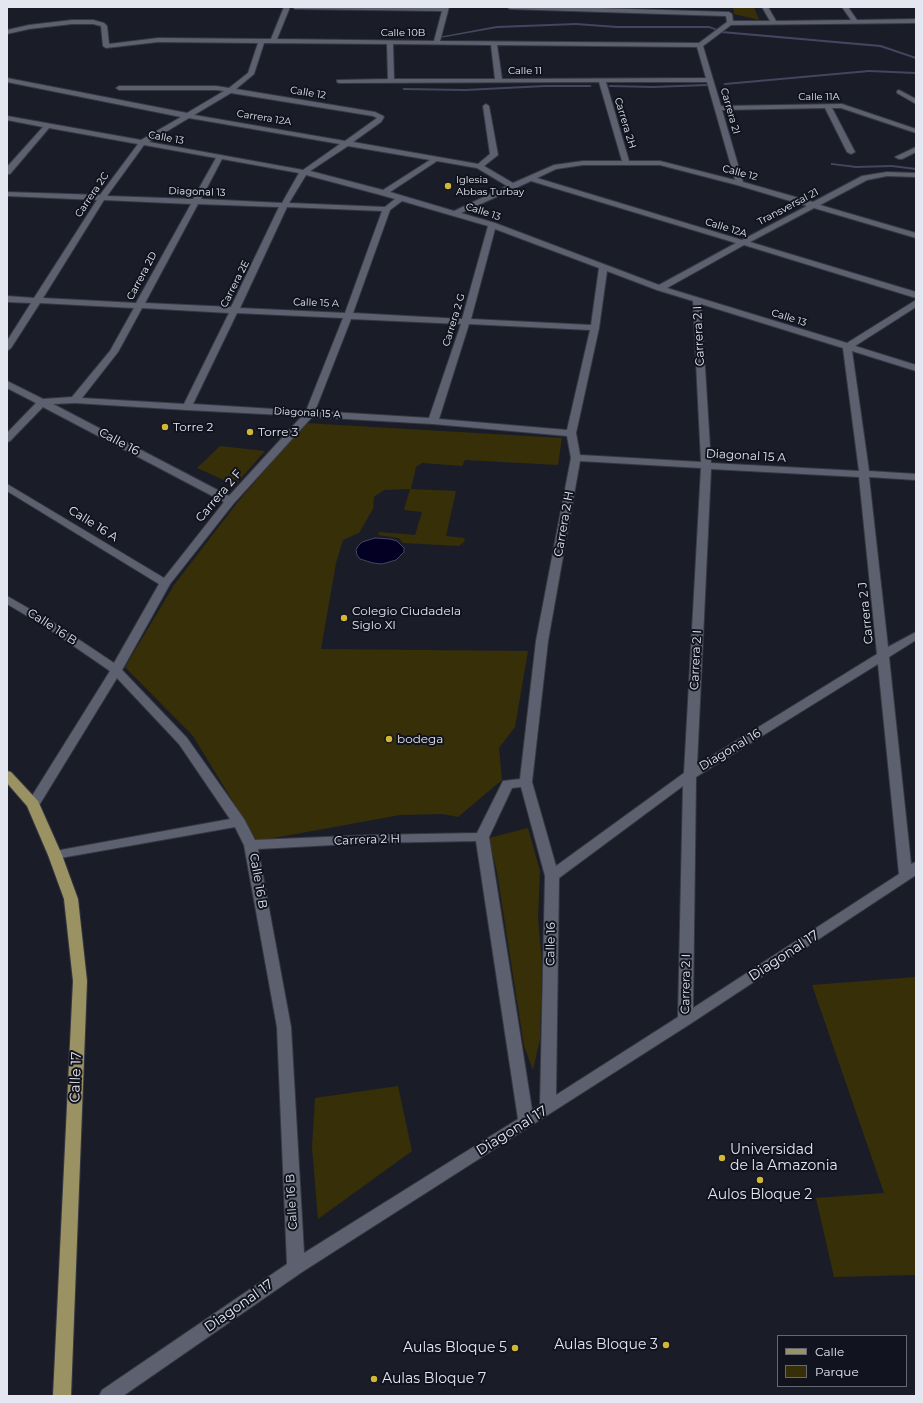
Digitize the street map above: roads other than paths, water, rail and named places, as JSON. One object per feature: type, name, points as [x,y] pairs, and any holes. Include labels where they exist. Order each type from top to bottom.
[{"type":"main road","name":"Calle 17","points":[[7,775],[33,804],[55,855],[71,899],[80,982],[62,1396]]},
{"type":"street","points":[[273,42],[287,7]]},
{"type":"street","points":[[295,7],[446,8],[436,43]]},
{"type":"street","points":[[510,7],[651,9],[729,14]]},
{"type":"street","points":[[729,7],[730,23]]},
{"type":"street","points":[[765,7],[774,22]]},
{"type":"street","points":[[845,7],[855,21]]},
{"type":"street","points":[[700,45],[730,23],[916,21]]},
{"type":"street","name":"Calle 10B","points":[[7,32],[29,27],[72,22],[102,24],[104,26],[106,46],[158,40],[700,45]]},
{"type":"street","points":[[231,90],[251,74],[260,42]]},
{"type":"street","points":[[390,43],[391,81]]},
{"type":"street","points":[[494,43],[499,81]]},
{"type":"street","name":"Carrera 2I","points":[[700,45],[740,183]]},
{"type":"street","name":"Carrera 12A","points":[[7,80],[189,116],[479,166],[514,186]]},
{"type":"street","name":"Calle 11","points":[[339,81],[710,80]]},
{"type":"street","name":"Carrera 2H","points":[[602,81],[600,89],[626,162]]},
{"type":"street","name":"Calle 12","points":[[119,88],[216,88],[375,114],[381,117],[379,121],[349,143]]},
{"type":"street","name":"Carrera 2C","points":[[7,348],[101,199],[142,144],[231,90]]},
{"type":"street","points":[[899,92],[916,102]]},
{"type":"street","points":[[479,166],[494,155],[486,106]]},
{"type":"street","points":[[828,106],[851,152]]},
{"type":"street","name":"Calle 11A","points":[[718,108],[842,106],[916,131]]},
{"type":"street","name":"Calle 13","points":[[7,118],[142,144],[304,172],[384,193],[492,225],[660,288],[916,368]]},
{"type":"street","points":[[7,172],[48,125]]},
{"type":"street","points":[[304,172],[349,143]]},
{"type":"street","points":[[899,157],[916,149]]},
{"type":"street","name":"Carrera 2D","points":[[75,400],[114,352],[194,202],[220,157]]},
{"type":"street","points":[[384,193],[437,158]]},
{"type":"street","name":"Calle 12","points":[[454,214],[554,167],[626,162],[660,163],[740,183],[916,236]]},
{"type":"street","name":"Carrera 2E","points":[[187,407],[261,256],[284,205],[304,172]]},
{"type":"street","name":"Transversal 21","points":[[660,288],[865,178],[887,174],[916,175]]},
{"type":"street","name":"Calle 12A","points":[[530,178],[916,295]]},
{"type":"street","name":"Diagonal 13","points":[[7,194],[101,199],[387,209]]},
{"type":"street","points":[[387,209],[401,198]]},
{"type":"street","name":"Carrera 2 F","points":[[33,804],[116,670],[165,584],[230,501],[310,413],[348,316],[387,209]]},
{"type":"street","name":"Carrera 2 G","points":[[433,421],[466,322],[492,225]]},
{"type":"street","name":"Carrera 2 H","points":[[526,782],[542,641],[576,458],[571,433],[595,328],[603,267]]},
{"type":"street","name":"Calle 15 A","points":[[7,299],[595,328]]},
{"type":"street","name":"Carrera 2 I","points":[[685,1020],[690,775],[706,467],[697,300]]},
{"type":"street","points":[[847,347],[916,303]]},
{"type":"street","name":"Carrera 2 J","points":[[847,347],[864,474],[884,656],[911,872]]},
{"type":"street","name":"Calle 16","points":[[7,384],[230,501]]},
{"type":"street","name":"Diagonal 15 A","points":[[42,402],[75,400],[310,413],[433,421],[571,433]]},
{"type":"street","points":[[7,439],[42,402]]},
{"type":"street","name":"Diagonal 15 A","points":[[576,458],[706,467],[916,477]]},
{"type":"street","name":"Calle 16 A","points":[[7,487],[165,584]]},
{"type":"street","name":"Calle 16 B","points":[[7,599],[50,625],[116,670],[183,741],[239,822],[251,845],[284,1027],[296,1267]]},
{"type":"street","name":"Diagonal 16","points":[[552,876],[690,775],[916,635]]},
{"type":"street","points":[[526,782],[507,784],[482,837],[526,1122]]},
{"type":"street","name":"Calle 16","points":[[526,782],[552,876],[548,1108]]},
{"type":"street","points":[[55,855],[239,822]]},
{"type":"street","name":"Carrera 2 H","points":[[251,845],[371,838],[482,837]]},
{"type":"street","name":"Diagonal 17","points":[[108,1396],[296,1267],[548,1108],[911,872]]},
{"type":"water","points":[[375,538],[397,541],[404,548],[404,552],[396,560],[382,564],[360,559],[356,550],[358,546],[362,542]]},
{"type":"waterway","points":[[440,37],[497,27],[576,24],[617,27],[709,27],[718,30]]},
{"type":"waterway","points":[[722,32],[881,46],[916,58]]},
{"type":"waterway","points":[[725,84],[869,71],[916,73]]},
{"type":"waterway","points":[[610,86],[653,87],[706,85]]},
{"type":"waterway","points":[[404,89],[465,90],[545,86],[590,86]]},
{"type":"waterway","points":[[833,164],[856,167],[892,166],[916,169]]},
{"type":"place","name":"Iglesia Abbas Turbay","points":[[448,186]]},
{"type":"place","name":"Torre 2","points":[[165,427]]},
{"type":"place","name":"Torre 3","points":[[250,432]]},
{"type":"place","name":"Colegio Ciudadela Siglo XI","points":[[344,618]]},
{"type":"place","name":"bodega","points":[[389,739]]},
{"type":"place","name":"Universidad de la Amazonia","points":[[722,1158]]},
{"type":"place","name":"Aulos Bloque 2","points":[[760,1180]]},
{"type":"place","name":"Aulas Bloque 3","points":[[666,1345]]},
{"type":"place","name":"Aulas Bloque 5","points":[[515,1348]]},
{"type":"place","name":"Aulas Bloque 7","points":[[374,1379]]}]
